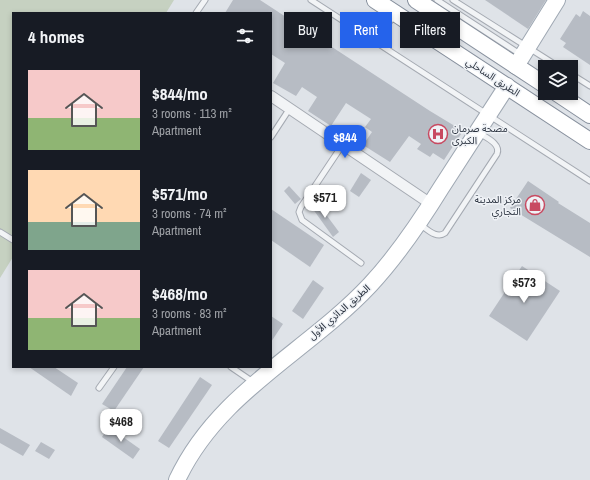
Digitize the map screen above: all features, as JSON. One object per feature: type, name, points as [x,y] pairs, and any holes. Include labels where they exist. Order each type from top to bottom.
[{"type":"main road","name":"الطريق الساحلي","points":[[375,0],[590,141]]},
{"type":"main road","points":[[416,0],[522,56],[538,77]]},
{"type":"main road","points":[[522,56],[556,0]]},
{"type":"main road","name":"الطريق الدائري الأول","points":[[272,367],[353,302],[386,267],[431,204],[507,86]]},
{"type":"main road","points":[[568,100],[590,115]]},
{"type":"main road","name":"الطريق الدائري الأول","points":[[177,480],[205,435],[227,408],[254,382],[271,368]]},
{"type":"street","points":[[272,97],[431,204]]},
{"type":"lane","points":[[197,12],[205,0]]},
{"type":"lane","points":[[311,0],[340,18]]},
{"type":"lane","points":[[437,0],[522,56],[538,61]]},
{"type":"lane","points":[[453,0],[522,56]]},
{"type":"lane","points":[[392,18],[395,14]]},
{"type":"lane","points":[[387,48],[590,181]]},
{"type":"lane","points":[[578,78],[590,86]]},
{"type":"lane","points":[[272,135],[290,108]]},
{"type":"lane","points":[[418,223],[436,235],[441,236],[445,233],[497,154],[498,150],[496,145],[477,132]]},
{"type":"lane","points":[[343,144],[301,206],[299,212],[302,220],[361,263]]},
{"type":"lane","points":[[0,232],[12,239]]},
{"type":"lane","points":[[99,388],[113,368]]},
{"type":"lane","points":[[233,368],[254,382]]},
{"type":"green space","points":[[0,0],[174,0],[167,12],[12,12],[12,259],[0,278]]},
{"type":"building","points":[[233,0],[260,0],[284,16],[284,48],[332,47],[463,131],[444,160],[433,153],[430,157],[417,149],[421,144],[409,136],[390,162],[363,145],[372,132],[365,127],[371,119],[346,103],[331,126],[308,111],[317,97],[302,87],[296,96],[273,83],[285,63],[272,55],[272,12],[226,12]]},
{"type":"building","points":[[485,0],[546,0],[528,29]]},
{"type":"building","points":[[583,11],[590,16],[590,65],[563,47],[566,43],[560,39],[576,14],[580,17]]},
{"type":"building","points":[[361,173],[371,180],[359,197],[350,191]]},
{"type":"building","points":[[528,181],[559,202],[558,203],[590,223],[590,257],[510,208]]},
{"type":"building","points":[[289,186],[301,199],[295,204],[284,191]]},
{"type":"building","points":[[316,201],[339,232],[333,237],[310,205]]},
{"type":"building","points":[[272,210],[324,245],[310,267],[272,241]]},
{"type":"building","points":[[522,266],[560,291],[527,341],[489,316]]},
{"type":"building","points":[[313,280],[324,288],[303,319],[292,311]]},
{"type":"building","points":[[272,317],[283,324],[272,340]]},
{"type":"building","points":[[30,368],[56,368],[78,383],[71,396]]},
{"type":"building","points":[[126,368],[143,368],[114,411],[102,404]]},
{"type":"building","points":[[200,377],[212,385],[169,448],[158,441]]},
{"type":"building","points":[[109,427],[140,449],[133,459],[102,437]]},
{"type":"building","points":[[0,428],[30,445],[23,456],[0,443]]},
{"type":"building","points":[[41,442],[55,450],[49,459],[35,451]]},
{"type":"place","name":"مصحة صرمان الكبرى","points":[[438,134]]},
{"type":"place","name":"مركز المدينة التجاري","points":[[535,205]]}]
